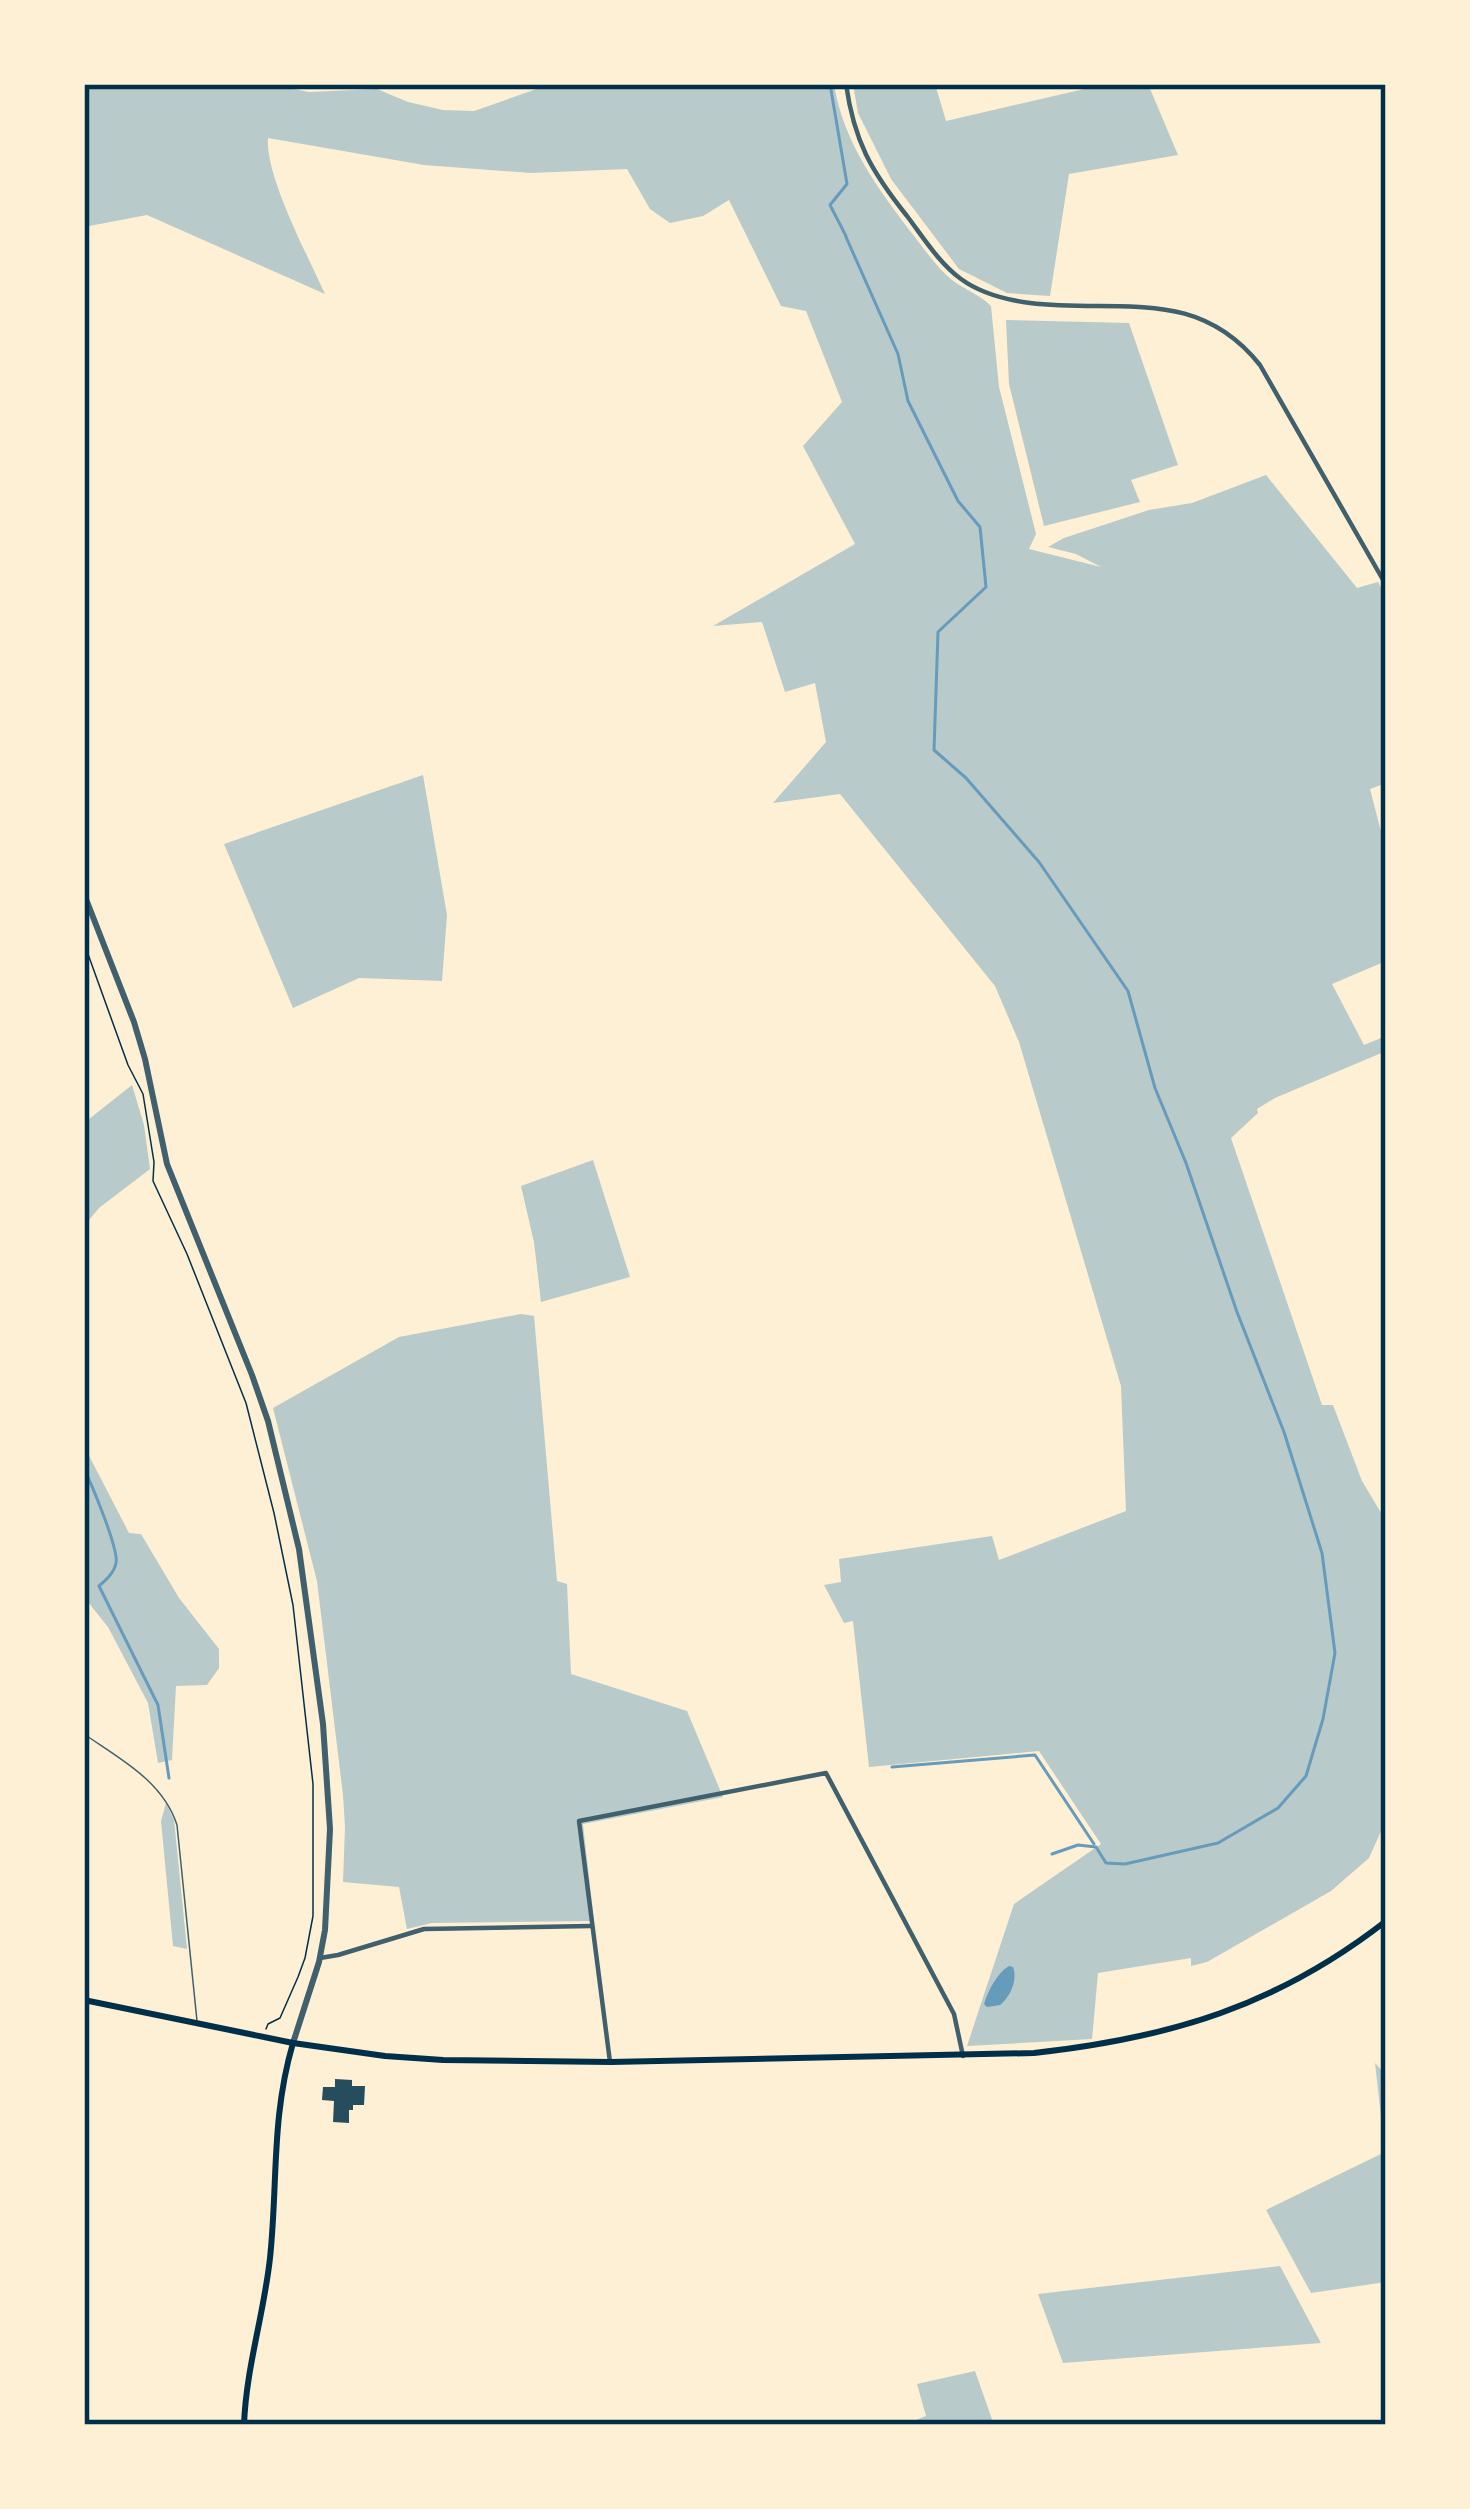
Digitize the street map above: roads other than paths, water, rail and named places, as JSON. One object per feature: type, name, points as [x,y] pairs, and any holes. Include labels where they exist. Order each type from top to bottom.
[{"type":"main road","points":[[84,2000],[262,2038],[443,2060],[963,2056],[1102,2045],[1199,2022],[1327,1963],[1386,1921]]},
{"type":"main road","points":[[244,2425],[269,2264],[278,2105],[293,2043]]},
{"type":"street","points":[[846,84],[850,117],[865,156],[903,212],[962,280],[1015,301],[1174,310],[1241,341],[1298,429],[1386,586]]},
{"type":"street","points":[[84,894],[134,1022],[167,1164],[262,1406],[299,1549],[329,1785],[329,1899],[320,1958],[293,2043]]},
{"type":"street","points":[[610,2062],[579,1821],[826,1773],[954,2014],[963,2056]]},
{"type":"street","points":[[320,1958],[434,1928],[591,1926]]},
{"type":"lane","points":[[84,1734],[152,1783],[172,1808],[178,1825],[197,2025]]},
{"type":"water","points":[[1009,1966],[1014,1977],[1010,1993],[1000,2005],[987,2007],[991,1988]]},
{"type":"waterway","points":[[830,84],[847,184],[830,205],[846,236]]},
{"type":"waterway","points":[[846,237],[898,354],[908,401],[958,501],[980,527],[986,587],[938,632],[934,750],[966,778],[1039,862],[1128,991],[1155,1088],[1284,1432],[1322,1553],[1335,1653],[1306,1776],[1278,1808],[1218,1843],[1125,1864],[1106,1863],[1096,1847],[1078,1845],[1052,1854]]},
{"type":"waterway","points":[[84,1469],[116,1556],[113,1570],[99,1586],[158,1705],[169,1778]]},
{"type":"waterway","points":[[892,1767],[1035,1755],[1094,1844]]}]
